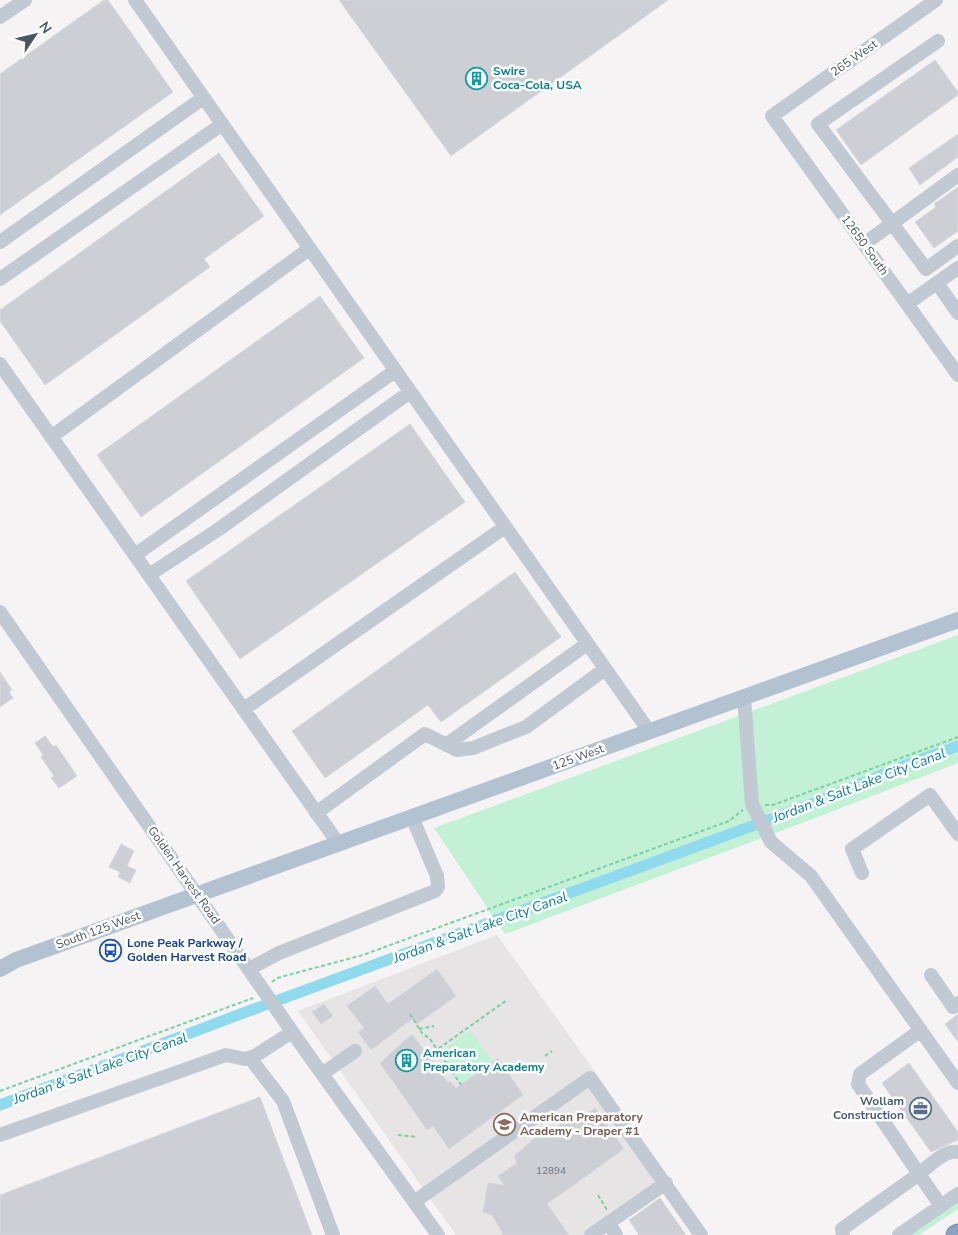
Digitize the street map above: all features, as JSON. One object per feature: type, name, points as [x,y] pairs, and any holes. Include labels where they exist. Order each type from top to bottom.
[{"type":"main road","name":"125 West","points":[[197,894],[958,620]]},
{"type":"main road","name":"South 125 West","points":[[0,969],[16,960],[197,894]]},
{"type":"street","points":[[0,18],[25,0]]},
{"type":"street","points":[[135,0],[649,732]]},
{"type":"street","name":"265 West","points":[[772,116],[936,0]]},
{"type":"street","points":[[938,41],[818,124],[926,269],[958,246]]},
{"type":"street","points":[[0,242],[203,98]]},
{"type":"street","name":"12650 South","points":[[772,116],[958,375]]},
{"type":"street","points":[[0,279],[222,124]]},
{"type":"street","points":[[864,244],[958,175]]},
{"type":"street","points":[[51,437],[309,249]]},
{"type":"street","points":[[907,304],[958,268]]},
{"type":"street","points":[[937,283],[958,313]]},
{"type":"street","points":[[0,364],[338,843]]},
{"type":"street","points":[[135,555],[395,371]]},
{"type":"street","points":[[149,576],[219,529],[410,392]]},
{"type":"street","points":[[244,709],[505,527]]},
{"type":"street","name":"Golden Harvest Road","points":[[0,612],[292,1032],[438,1235]]},
{"type":"street","points":[[446,745],[587,644]]},
{"type":"street","points":[[316,813],[425,734],[457,750],[473,748],[526,726],[605,669]]},
{"type":"street","points":[[744,697],[753,806],[765,832],[771,842],[811,876],[958,1083]]},
{"type":"street","points":[[862,873],[852,848],[930,795],[958,834]]},
{"type":"street","points":[[249,969],[278,953],[435,891],[438,887],[437,876],[412,816]]},
{"type":"street","points":[[931,975],[953,1007],[958,1003]]},
{"type":"street","points":[[920,1030],[860,1074],[858,1084],[941,1206]]},
{"type":"street","points":[[0,1135],[226,1055],[245,1059],[250,1058],[292,1032]]},
{"type":"street","points":[[322,1074],[355,1050]]},
{"type":"street","points":[[250,1058],[283,1101],[332,1235]]},
{"type":"street","points":[[414,1202],[590,1078],[701,1235]]},
{"type":"street","points":[[843,1235],[842,1229],[947,1153],[958,1152]]},
{"type":"street","points":[[591,1235],[666,1183]]},
{"type":"street","points":[[899,1235],[958,1194]]},
{"type":"street","points":[[611,1221],[616,1235]]},
{"type":"path","points":[[0,1091],[254,997],[265,991],[277,978],[363,955],[729,821],[753,806],[773,806],[958,736]]},
{"type":"path","points":[[428,1056],[507,1000]]},
{"type":"path","points":[[410,1014],[422,1033],[430,1039],[462,1085]]},
{"type":"path","points":[[419,1028],[434,1026]]},
{"type":"path","points":[[544,1056],[552,1050]]},
{"type":"path","points":[[398,1135],[417,1137]]},
{"type":"path","points":[[598,1195],[611,1221]]},
{"type":"shaded area","name":"American Preparatory Academy - Draper #1","points":[[497,935],[593,1069],[669,1180],[590,1235],[456,1235],[298,1011]]},
{"type":"green space","points":[[958,635],[958,763],[505,934],[434,828]]},
{"type":"green space","points":[[470,1030],[493,1062],[461,1085],[439,1053]]},
{"type":"green space","points":[[958,1200],[958,1209],[919,1235],[908,1235]]},
{"type":"building","points":[[104,0],[108,0],[173,92],[0,215],[0,74]]},
{"type":"building","name":"Swire Coca-Cola, USA","points":[[339,0],[668,0],[451,156]]},
{"type":"building","points":[[935,60],[958,92],[958,95],[861,165],[836,130]]},
{"type":"building","points":[[958,134],[958,157],[920,185],[909,168]]},
{"type":"building","points":[[219,153],[264,216],[204,259],[210,267],[45,385],[0,321],[0,310]]},
{"type":"building","points":[[958,187],[958,231],[934,248],[915,222],[936,207],[934,204]]},
{"type":"building","points":[[320,296],[364,358],[141,517],[97,455]]},
{"type":"building","points":[[410,424],[465,502],[240,659],[186,581]]},
{"type":"building","points":[[515,572],[561,637],[441,722],[428,705],[325,778],[292,731]]},
{"type":"building","points":[[0,672],[12,690],[9,692],[13,698],[0,707]]},
{"type":"building","points":[[45,736],[54,747],[56,745],[77,776],[59,788],[51,778],[54,776],[41,757],[43,755],[35,743]]},
{"type":"building","points":[[121,844],[134,851],[127,866],[136,870],[130,883],[118,877],[120,872],[109,867]]},
{"type":"building","points":[[437,969],[456,996],[417,1024],[412,1019],[371,1050],[358,1032],[364,1028],[347,1006],[375,986],[388,1004]]},
{"type":"building","points":[[324,1004],[333,1016],[321,1024],[312,1012]]},
{"type":"building","points":[[958,1014],[958,1042],[945,1024]]},
{"type":"building","name":"American Preparatory Academy","points":[[412,1034],[448,1083],[450,1081],[456,1088],[498,1058],[523,1095],[449,1149],[433,1126],[427,1130],[380,1063]]},
{"type":"building","name":"Wollam Construction","points":[[909,1063],[958,1132],[958,1140],[931,1152],[882,1083]]},
{"type":"building","points":[[260,1097],[312,1235],[0,1235],[0,1195]]},
{"type":"building","points":[[595,1108],[624,1149],[547,1204],[569,1235],[502,1235],[492,1215],[483,1212],[488,1183],[504,1185],[498,1176],[517,1163],[514,1156],[536,1137],[537,1128],[559,1128],[561,1119],[577,1121]]},
{"type":"building","points":[[660,1198],[686,1235],[639,1235],[629,1220]]},
{"type":"waterway","name":"Jordan & Salt Lake City Canal","points":[[0,1105],[254,1009],[812,804],[903,766],[958,746]]},
{"type":"place","name":"Swire Coca-Cola, USA","points":[[477,78]]},
{"type":"place","name":"Lone Peak Parkway / Golden Harvest Road","points":[[111,950]]},
{"type":"place","name":"American Preparatory Academy","points":[[407,1060]]},
{"type":"place","name":"Wollam Construction","points":[[920,1108]]},
{"type":"place","name":"American Preparatory Academy - Draper #1","points":[[504,1124]]}]
